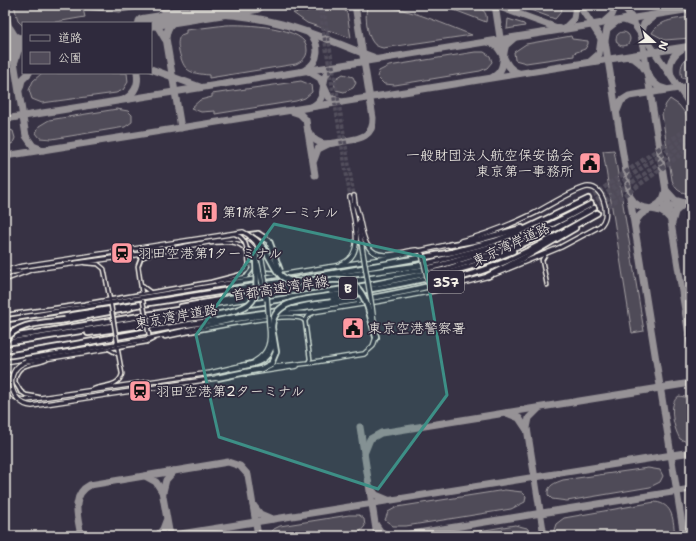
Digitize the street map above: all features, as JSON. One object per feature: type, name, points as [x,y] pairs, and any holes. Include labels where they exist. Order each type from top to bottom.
[{"type":"highway","name":"東京湾岸道路","points":[[5,326],[312,277],[470,248],[513,235],[588,199]]},
{"type":"highway","name":"東京湾岸道路","points":[[5,356],[91,343],[152,330],[396,293],[455,280],[515,257],[594,210]]},
{"type":"highway","points":[[488,276],[558,238],[594,210]]},
{"type":"highway","name":"首都高速湾岸線","points":[[5,341],[147,315],[421,270],[478,255],[594,210]]},
{"type":"highway","name":"首都高速湾岸線","points":[[5,341],[29,340],[422,275],[489,257],[543,235],[594,210]]},
{"type":"highway","points":[[450,245],[495,236],[557,215]]},
{"type":"highway","points":[[220,240],[258,234],[269,241],[278,267],[284,275],[294,279],[319,279]]},
{"type":"highway","points":[[251,237],[258,242],[278,272],[284,278],[297,282],[412,267],[460,256],[531,235]]},
{"type":"highway","points":[[287,310],[324,301],[391,289],[480,264],[531,243],[543,235]]},
{"type":"highway","points":[[29,340],[48,339],[215,315],[240,310],[254,300],[257,285],[256,256]]},
{"type":"highway","points":[[312,277],[412,267]]},
{"type":"highway","points":[[147,315],[154,312],[214,300],[302,285],[336,280],[347,281],[360,289],[370,307],[376,337]]},
{"type":"highway","points":[[217,378],[261,369],[271,364],[276,352],[271,327],[276,313],[286,304],[409,283]]},
{"type":"highway","points":[[5,341],[11,333],[21,328],[154,302]]},
{"type":"highway","points":[[243,366],[260,362],[266,358],[273,347],[274,336]]},
{"type":"street","points":[[5,320],[283,274],[421,253],[488,233],[522,219],[582,188],[589,187],[598,190],[603,197],[606,215],[601,224],[536,258],[488,276],[429,291],[319,311],[277,314],[232,320],[117,344],[5,362]]},
{"type":"street","points":[[328,267],[346,263],[353,256],[357,247],[352,197],[364,238],[372,251],[384,255],[416,250],[421,253],[429,291]]},
{"type":"street","points":[[355,204],[370,307]]},
{"type":"street","points":[[5,270],[242,232],[251,237],[259,251],[271,327],[269,344],[265,353],[259,359],[243,366],[212,372],[42,397],[31,400],[18,399],[11,394],[5,380]]},
{"type":"street","points":[[210,282],[244,273],[248,264],[244,238],[237,234],[223,234]]},
{"type":"street","points":[[5,275],[12,272],[157,252],[220,240],[242,240],[251,245],[256,256],[271,327]]},
{"type":"street","points":[[205,243],[236,243],[243,247],[254,266],[260,270],[270,273],[283,274]]},
{"type":"street","points":[[149,337],[138,263],[143,256],[157,252]]},
{"type":"street","points":[[546,253],[542,260],[547,285]]},
{"type":"street","points":[[143,298],[153,293],[248,276],[252,267],[250,257]]},
{"type":"street","points":[[536,258],[542,260]]},
{"type":"street","points":[[83,263],[98,264],[104,269],[111,302],[122,374],[115,384],[89,390]]},
{"type":"street","points":[[5,280],[32,270]]},
{"type":"street","points":[[140,284],[144,290],[153,293]]},
{"type":"street","points":[[101,301],[107,296],[109,291]]},
{"type":"street","points":[[5,315],[101,301],[111,302]]},
{"type":"street","points":[[308,363],[310,359],[305,321],[309,315],[319,311]]},
{"type":"street","points":[[305,321],[302,318],[288,316],[202,328],[154,338],[147,342],[117,344],[106,349],[26,362],[19,365],[13,373],[12,388],[19,400],[32,406],[285,368],[308,363]]},
{"type":"street","points":[[212,372],[308,363],[362,355],[371,348],[376,337]]},
{"type":"street","points":[[106,349],[114,351],[119,357]]},
{"type":"street","points":[[21,392],[15,382],[16,374],[21,367],[51,358]]},
{"type":"street","points":[[5,370],[21,392],[30,396],[42,397]]},
{"type":"highlighted area","points":[[274,224],[424,257],[447,395],[378,489],[219,437],[196,335]]},
{"type":"green space","points":[[14,5],[143,5],[139,9],[120,12],[83,9],[85,17],[56,22],[22,22],[22,25],[18,21]]},
{"type":"green space","points":[[368,5],[395,8],[434,20],[472,35],[381,48],[376,46],[370,38],[366,18]]},
{"type":"green space","points":[[441,5],[470,5],[477,7],[483,10],[486,15],[486,22]]},
{"type":"green space","points":[[517,5],[563,5],[561,12],[555,19]]},
{"type":"green space","points":[[335,7],[342,8],[347,13],[351,38],[307,23],[293,13]]},
{"type":"green space","points":[[691,17],[691,38],[665,40],[652,33],[655,28],[664,22]]},
{"type":"green space","points":[[508,19],[524,24],[525,26],[507,29]]},
{"type":"green space","points":[[226,25],[259,26],[286,31],[305,42],[307,50],[306,55],[296,64],[209,78],[209,75],[188,70],[183,63],[179,51],[178,41],[181,35],[186,33],[186,30]]},
{"type":"green space","points":[[620,32],[626,32],[630,36],[630,42],[626,46],[620,46],[616,42],[616,36]]},
{"type":"green space","points":[[571,36],[572,39],[588,41],[585,49],[574,53],[574,56],[526,63],[515,60],[514,52],[526,44]]},
{"type":"green space","points":[[475,52],[484,52],[490,56],[492,62],[487,68],[480,71],[395,85],[384,84],[377,77],[379,71],[389,66]]},
{"type":"green space","points":[[691,55],[691,77],[682,78],[681,71],[683,62]]},
{"type":"green space","points":[[5,66],[10,95],[5,106]]},
{"type":"green space","points":[[41,74],[127,74],[128,82],[123,90],[116,93],[42,103],[32,99],[29,90],[33,81]]},
{"type":"green space","points":[[343,74],[353,77],[356,83],[353,88],[344,92],[336,90],[334,83],[335,79]]},
{"type":"green space","points":[[301,81],[311,85],[312,92],[305,98],[296,101],[215,114],[215,111],[201,112],[191,108],[200,100],[212,97],[212,94]]},
{"type":"green space","points":[[670,99],[679,105],[691,121],[691,193],[679,191],[672,180],[662,114]]},
{"type":"green space","points":[[117,109],[128,111],[132,115],[132,122],[125,127],[52,139],[40,138],[36,133],[39,126],[49,120]]},
{"type":"green space","points":[[5,128],[13,131],[15,138],[13,143],[5,147]]},
{"type":"green space","points":[[614,150],[644,331],[632,333],[603,151]]},
{"type":"green space","points":[[679,396],[685,397],[691,406],[691,440],[687,442],[680,439],[674,423],[672,410],[673,404],[675,399]]},
{"type":"green space","points":[[648,468],[660,470],[663,476],[660,482],[650,487],[567,501],[552,499],[548,495],[550,487],[554,483],[563,480]]},
{"type":"green space","points":[[505,490],[522,492],[526,496],[525,502],[511,509],[406,526],[393,526],[385,520],[388,512],[397,507]]},
{"type":"green space","points":[[655,502],[661,503],[669,510],[673,519],[675,536],[552,536],[556,524],[564,518]]},
{"type":"green space","points":[[349,515],[359,515],[364,519],[365,526],[359,533],[344,536],[269,536],[272,530],[280,526]]},
{"type":"green space","points":[[515,525],[527,528],[533,536],[449,536]]},
{"type":"taxiway","points":[[5,5],[26,136],[33,146],[43,150]]},
{"type":"taxiway","points":[[161,5],[166,11],[173,15]]},
{"type":"taxiway","points":[[144,22],[187,5]]},
{"type":"taxiway","points":[[308,131],[317,141],[323,144],[330,144],[362,137],[367,134],[372,125],[373,118],[355,5]]},
{"type":"taxiway","points":[[494,5],[560,29]]},
{"type":"taxiway","points":[[495,5],[501,44]]},
{"type":"taxiway","points":[[565,28],[574,19],[576,5]]},
{"type":"taxiway","points":[[579,5],[604,43]]},
{"type":"taxiway","points":[[604,22],[612,15],[616,5]]},
{"type":"taxiway","points":[[623,5],[634,22]]},
{"type":"taxiway","points":[[5,119],[691,9]]},
{"type":"taxiway","points":[[203,14],[249,17],[290,26],[373,57]]},
{"type":"taxiway","points":[[181,128],[166,38],[172,23],[186,16]]},
{"type":"taxiway","points":[[641,35],[644,24],[654,16]]},
{"type":"taxiway","points":[[624,20],[634,24],[641,34],[691,348]]},
{"type":"taxiway","points":[[616,22],[607,29],[605,41],[684,536]]},
{"type":"taxiway","points":[[152,24],[158,27],[165,39]]},
{"type":"taxiway","points":[[10,28],[15,36],[22,40]]},
{"type":"taxiway","points":[[305,70],[314,62],[317,52],[315,41],[308,32]]},
{"type":"taxiway","points":[[642,33],[691,106]]},
{"type":"taxiway","points":[[493,77],[502,67],[506,45],[514,38]]},
{"type":"taxiway","points":[[591,61],[599,54],[601,40]]},
{"type":"taxiway","points":[[487,42],[497,47],[509,66],[519,73]]},
{"type":"taxiway","points":[[15,61],[18,51],[22,46]]},
{"type":"taxiway","points":[[5,156],[691,46]]},
{"type":"taxiway","points":[[671,75],[670,67],[673,57],[682,49]]},
{"type":"taxiway","points":[[5,51],[13,60]]},
{"type":"taxiway","points":[[629,57],[640,63],[654,83],[665,89]]},
{"type":"taxiway","points":[[313,106],[321,98],[324,81],[328,71],[333,67]]},
{"type":"taxiway","points":[[152,69],[200,87]]},
{"type":"taxiway","points":[[308,71],[320,78],[329,97],[341,102]]},
{"type":"taxiway","points":[[20,88],[22,80],[28,74]]},
{"type":"taxiway","points":[[125,99],[136,88],[137,74]]},
{"type":"taxiway","points":[[617,111],[621,101],[629,96],[691,86]]},
{"type":"taxiway","points":[[291,111],[300,114],[306,120],[315,175]]},
{"type":"taxiway","points":[[314,160],[318,149],[328,144]]},
{"type":"taxiway","points":[[666,190],[675,200],[685,203]]},
{"type":"taxiway","points":[[635,225],[637,219],[641,215],[660,203],[665,193]]},
{"type":"taxiway","points":[[631,198],[639,206],[661,211],[670,219]]},
{"type":"taxiway","points":[[664,207],[691,203]]},
{"type":"taxiway","points":[[672,223],[675,212],[684,204]]},
{"type":"taxiway","points":[[364,454],[370,439],[381,433],[691,383]]},
{"type":"taxiway","points":[[539,408],[529,418],[527,428],[544,536]]},
{"type":"taxiway","points":[[507,413],[519,418],[527,430]]},
{"type":"taxiway","points":[[360,427],[377,536]]},
{"type":"taxiway","points":[[168,536],[691,452]]},
{"type":"taxiway","points":[[81,536],[77,515],[78,501],[84,489],[90,485],[228,462],[240,466],[248,475],[258,536]]},
{"type":"taxiway","points":[[163,492],[166,480],[174,471]]},
{"type":"taxiway","points":[[145,476],[156,482],[163,493]]},
{"type":"taxiway","points":[[370,487],[376,495],[388,500]]},
{"type":"taxiway","points":[[399,536],[691,489]]},
{"type":"taxiway","points":[[162,491],[170,536]]},
{"type":"taxiway","points":[[253,505],[260,514],[272,519]]},
{"type":"taxiway","points":[[157,536],[163,529],[166,521]]},
{"type":"taxiway","points":[[376,525],[380,531],[388,536]]},
{"type":"runway","points":[[149,22],[256,5]]},
{"type":"runway","points":[[5,45],[22,42]]},
{"type":"tunnel","points":[[319,5],[350,197]]},
{"type":"tunnel","points":[[323,5],[354,196]]},
{"type":"tunnel","points":[[588,199],[691,126]]},
{"type":"tunnel","points":[[591,204],[691,133]]},
{"type":"tunnel","points":[[594,208],[646,173],[691,139]]},
{"type":"tunnel","points":[[597,213],[632,190],[691,147]]},
{"type":"place","name":"一般財団法人航空保安協会 東京第一事務所","points":[[590,163]]},
{"type":"place","name":"第1旅客ターミナル","points":[[207,212]]},
{"type":"place","name":"羽田空港第1ターミナル","points":[[122,253]]},
{"type":"place","name":"東京空港警察署","points":[[353,328]]},
{"type":"place","name":"羽田空港第2ターミナル","points":[[140,391]]}]
